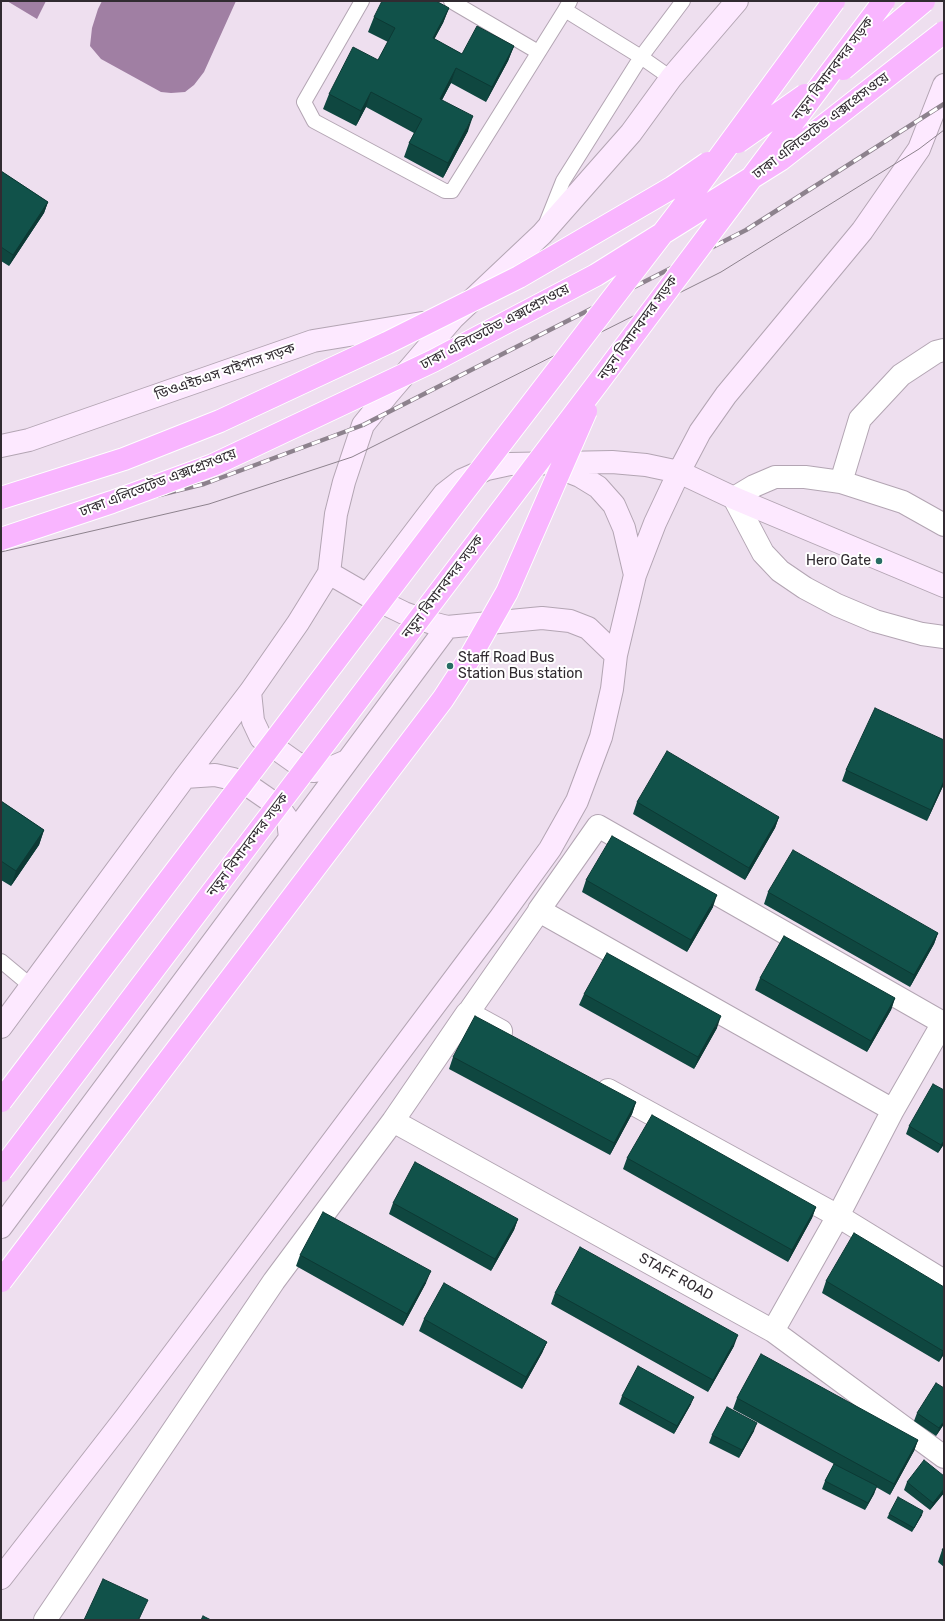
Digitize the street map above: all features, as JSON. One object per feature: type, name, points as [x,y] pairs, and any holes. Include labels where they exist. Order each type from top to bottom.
[{"type":"highway","points":[[1,1101],[456,502],[679,212],[834,1]]},
{"type":"highway","name":"নতুন বিমানবন্দর সড়ক","points":[[1,1171],[597,384],[884,1]]},
{"type":"highway","points":[[1,498],[124,459],[220,420],[387,343],[519,277],[673,187],[847,66],[924,1]]},
{"type":"highway","name":"ঢাকা এলিভেটেড এক্সপ্রেসওয়ে","points":[[1,539],[112,502],[213,465],[433,361],[596,275],[780,160],[944,32]]},
{"type":"highway","points":[[1,1281],[443,699],[469,659],[507,592],[597,384]]},
{"type":"main road","points":[[1,1027],[185,777],[250,692],[298,623],[328,573],[336,514],[344,482],[364,425],[388,394],[453,318],[542,234],[631,133],[671,78],[737,1]]},
{"type":"main road","points":[[1,1578],[126,1417],[481,944],[550,849],[576,801],[601,737],[612,689],[616,655],[636,575],[655,523],[679,472],[700,432],[726,395],[862,230],[919,149],[944,85]]},
{"type":"main road","name":"ডিওএইচএস বাইপাস সড়ক","points":[[1,446],[29,440],[313,341],[453,318]]},
{"type":"main road","points":[[367,595],[444,494],[462,480],[487,469],[502,466],[612,462],[646,465],[679,472],[734,498],[944,586]]},
{"type":"main road","points":[[548,464],[580,476],[598,487],[614,505],[624,528],[636,575]]},
{"type":"main road","points":[[328,573],[367,595],[404,612],[432,623],[447,626],[542,618],[570,621],[588,628],[616,655]]},
{"type":"main road","points":[[1,1227],[447,626]]},
{"type":"main road","points":[[250,692],[253,721],[262,738],[289,758],[313,771],[328,769],[346,762]]},
{"type":"main road","points":[[185,777],[215,776],[233,779],[249,786],[278,806],[288,820],[290,838]]},
{"type":"street","points":[[841,482],[860,419],[901,375],[936,352],[944,350]]},
{"type":"street","points":[[944,525],[903,502],[841,482],[805,477],[775,477],[754,486],[734,498],[763,553],[780,571],[805,588],[837,605],[875,621],[922,634],[944,637]]},
{"type":"street","points":[[773,1331],[819,1206],[872,1098],[944,1022],[598,826],[539,910],[872,1098]]},
{"type":"street","points":[[45,1620],[274,1281],[393,1121],[467,1014],[516,1040],[468,1013],[539,911],[872,1098]]},
{"type":"street","points":[[593,1082],[819,1206],[944,1281]]},
{"type":"street","name":"STAFF ROAD","points":[[393,1121],[773,1331],[944,1457]]},
{"type":"lane","points":[[362,1],[304,102],[314,121],[445,191],[452,191],[567,5],[671,78]]},
{"type":"lane","points":[[451,1],[538,52]]},
{"type":"lane","points":[[542,234],[563,181],[641,57],[683,1]]},
{"type":"lane","points":[[1,961],[31,986]]},
{"type":"shaded area","points":[[7,1],[46,1],[37,19]]},
{"type":"shaded area","points":[[102,1],[236,1],[204,72],[194,85],[185,92],[171,93],[161,92],[101,59],[90,46],[92,28]]},
{"type":"building","points":[[382,1],[436,1],[449,8],[433,38],[462,54],[477,26],[514,46],[492,87],[456,68],[440,99],[473,116],[448,163],[409,143],[422,119],[371,92],[361,111],[329,94],[353,47],[378,60],[395,28],[374,17]]},
{"type":"building","points":[[1,171],[48,202],[13,255],[1,247]]},
{"type":"building","points":[[875,708],[944,740],[944,781],[931,810],[846,770]]},
{"type":"building","points":[[667,751],[779,817],[749,868],[637,802]]},
{"type":"building","points":[[1,801],[44,830],[16,871],[1,861]]},
{"type":"building","points":[[612,836],[717,895],[691,940],[586,880]]},
{"type":"building","points":[[793,850],[938,933],[914,975],[768,892]]},
{"type":"building","points":[[784,936],[895,998],[871,1041],[760,978]]},
{"type":"building","points":[[607,953],[721,1016],[698,1057],[584,994]]},
{"type":"building","points":[[475,1016],[636,1102],[614,1143],[453,1057]]},
{"type":"building","points":[[933,1084],[944,1090],[944,1141],[941,1145],[909,1126]]},
{"type":"building","points":[[652,1115],[816,1207],[792,1250],[627,1158]]},
{"type":"building","points":[[415,1162],[518,1219],[495,1259],[393,1203]]},
{"type":"building","points":[[323,1212],[431,1271],[407,1314],[300,1255]]},
{"type":"building","points":[[854,1233],[944,1287],[943,1351],[826,1281]]},
{"type":"building","points":[[580,1247],[738,1335],[713,1380],[555,1293]]},
{"type":"building","points":[[444,1283],[547,1342],[526,1377],[424,1319]]},
{"type":"building","points":[[761,1354],[918,1440],[894,1484],[737,1398]]},
{"type":"building","points":[[638,1366],[694,1397],[677,1426],[622,1396]]},
{"type":"building","points":[[936,1383],[944,1388],[944,1421],[939,1428],[917,1413]]},
{"type":"building","points":[[727,1407],[757,1423],[742,1450],[712,1435]]},
{"type":"building","points":[[924,1460],[944,1476],[944,1489],[933,1503],[907,1482]]},
{"type":"building","points":[[834,1464],[877,1486],[868,1503],[825,1481]]},
{"type":"building","points":[[898,1497],[923,1511],[914,1528],[889,1514]]},
{"type":"building","points":[[103,1579],[148,1600],[138,1620],[84,1620]]},
{"type":"building","points":[[203,1616],[211,1620],[201,1620]]},
{"type":"tram line","points":[[1,552],[209,504],[352,457],[721,272],[919,149],[944,130]]},
{"type":"railway","points":[[1,534],[204,484],[363,425],[746,230],[944,104]]},
{"type":"place","name":"Hero Gate","points":[[879,561]]},
{"type":"place","name":"Staff Road Bus Station Bus station","points":[[450,666]]}]
